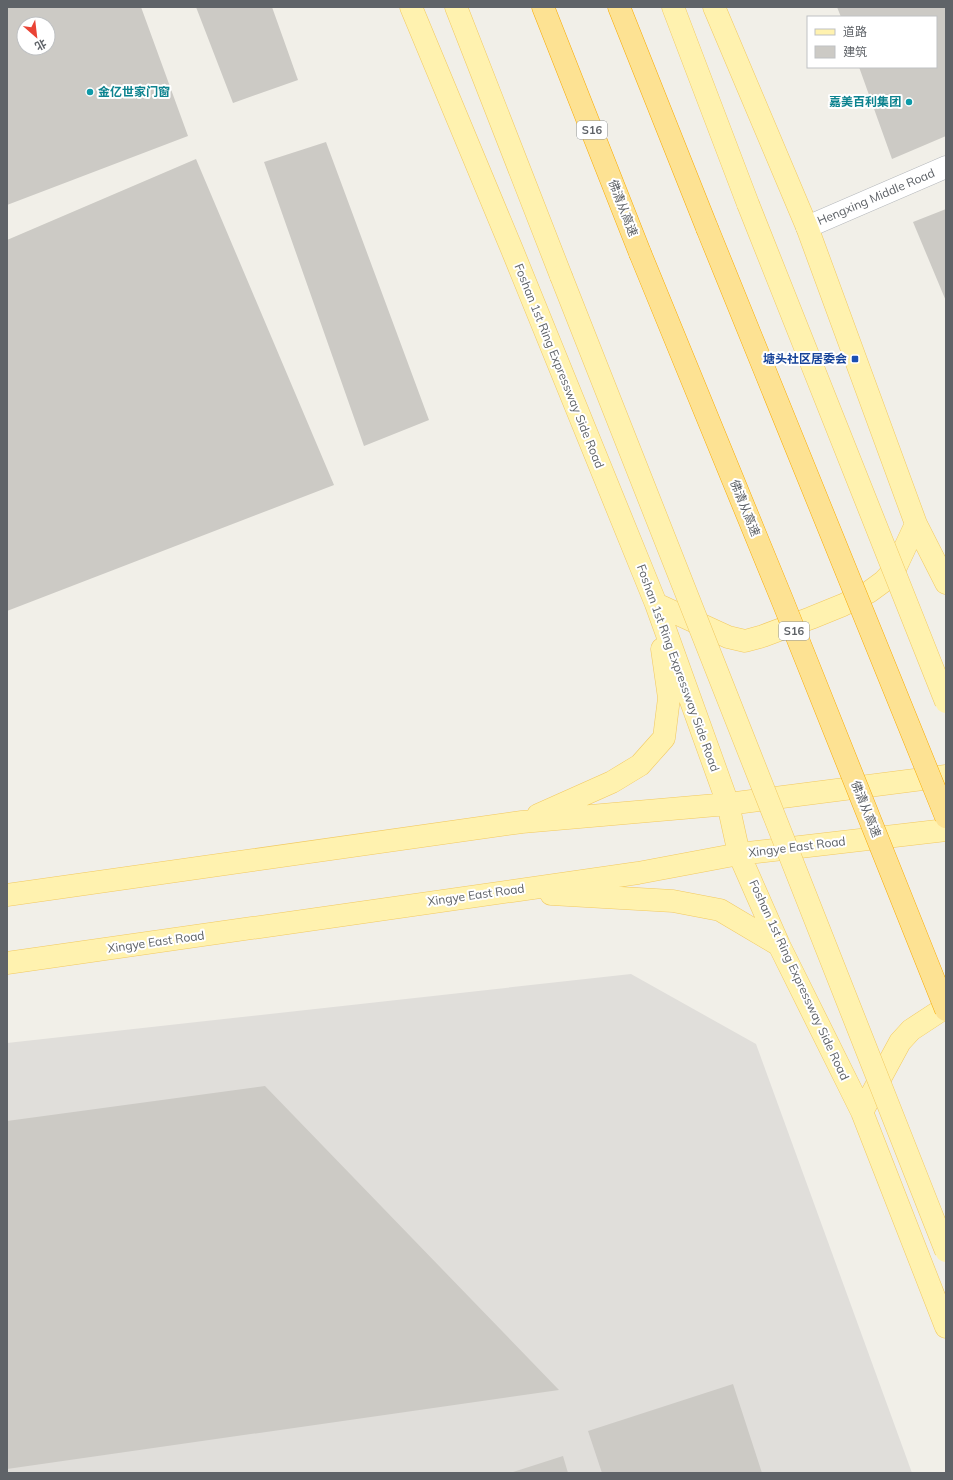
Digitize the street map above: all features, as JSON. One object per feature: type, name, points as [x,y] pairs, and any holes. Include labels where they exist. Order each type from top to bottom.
[{"type":"highway","name":"佛清从高速","points":[[543,7],[640,253],[783,602],[946,1010]]},
{"type":"highway","points":[[619,7],[946,818]]},
{"type":"main road","name":"Foshan 1st Ring Expressway Side Road","points":[[411,7],[513,252],[656,604],[728,804],[740,854],[779,945],[862,1112],[946,1327]]},
{"type":"main road","points":[[456,7],[946,1251]]},
{"type":"main road","points":[[673,7],[777,278],[946,702]]},
{"type":"main road","points":[[714,7],[807,227],[916,524],[946,583]]},
{"type":"main road","points":[[656,604],[728,638],[745,641],[763,636],[843,605],[869,592],[884,582],[896,569],[916,524]]},
{"type":"main road","points":[[522,822],[612,782],[640,765],[664,738],[669,698],[656,604]]},
{"type":"main road","points":[[7,896],[522,822],[728,804],[946,776]]},
{"type":"main road","name":"Xingye East Road","points":[[7,963],[638,873],[740,854],[946,830]]},
{"type":"main road","points":[[499,892],[674,901],[720,910],[779,945]]},
{"type":"main road","points":[[862,1112],[900,1042],[911,1030],[946,1007]]},
{"type":"street","name":"Hengxing Middle Road","points":[[807,227],[946,167]]},
{"type":"shaded area","points":[[631,974],[756,1044],[912,1473],[7,1473],[7,1043]]},
{"type":"building","name":"金亿世家门窗","points":[[7,7],[141,7],[188,136],[7,205]]},
{"type":"building","points":[[196,7],[272,7],[298,80],[233,103]]},
{"type":"building","name":"嘉美百利集团","points":[[837,7],[946,7],[946,136],[892,159],[859,68],[937,68],[937,16],[841,16]]},
{"type":"building","points":[[326,142],[429,420],[364,446],[264,162]]},
{"type":"building","points":[[196,159],[334,485],[7,611],[7,240]]},
{"type":"building","points":[[946,209],[946,301],[913,222]]},
{"type":"building","points":[[265,1086],[559,1390],[7,1469],[7,1121]]},
{"type":"building","points":[[733,1384],[762,1473],[602,1473],[588,1431]]},
{"type":"building","points":[[563,1456],[568,1473],[510,1473]]},
{"type":"place","name":"金亿世家门窗","points":[[90,92]]},
{"type":"place","name":"嘉美百利集团","points":[[909,102]]},
{"type":"place","name":"塘头社区居委会","points":[[855,359]]}]
